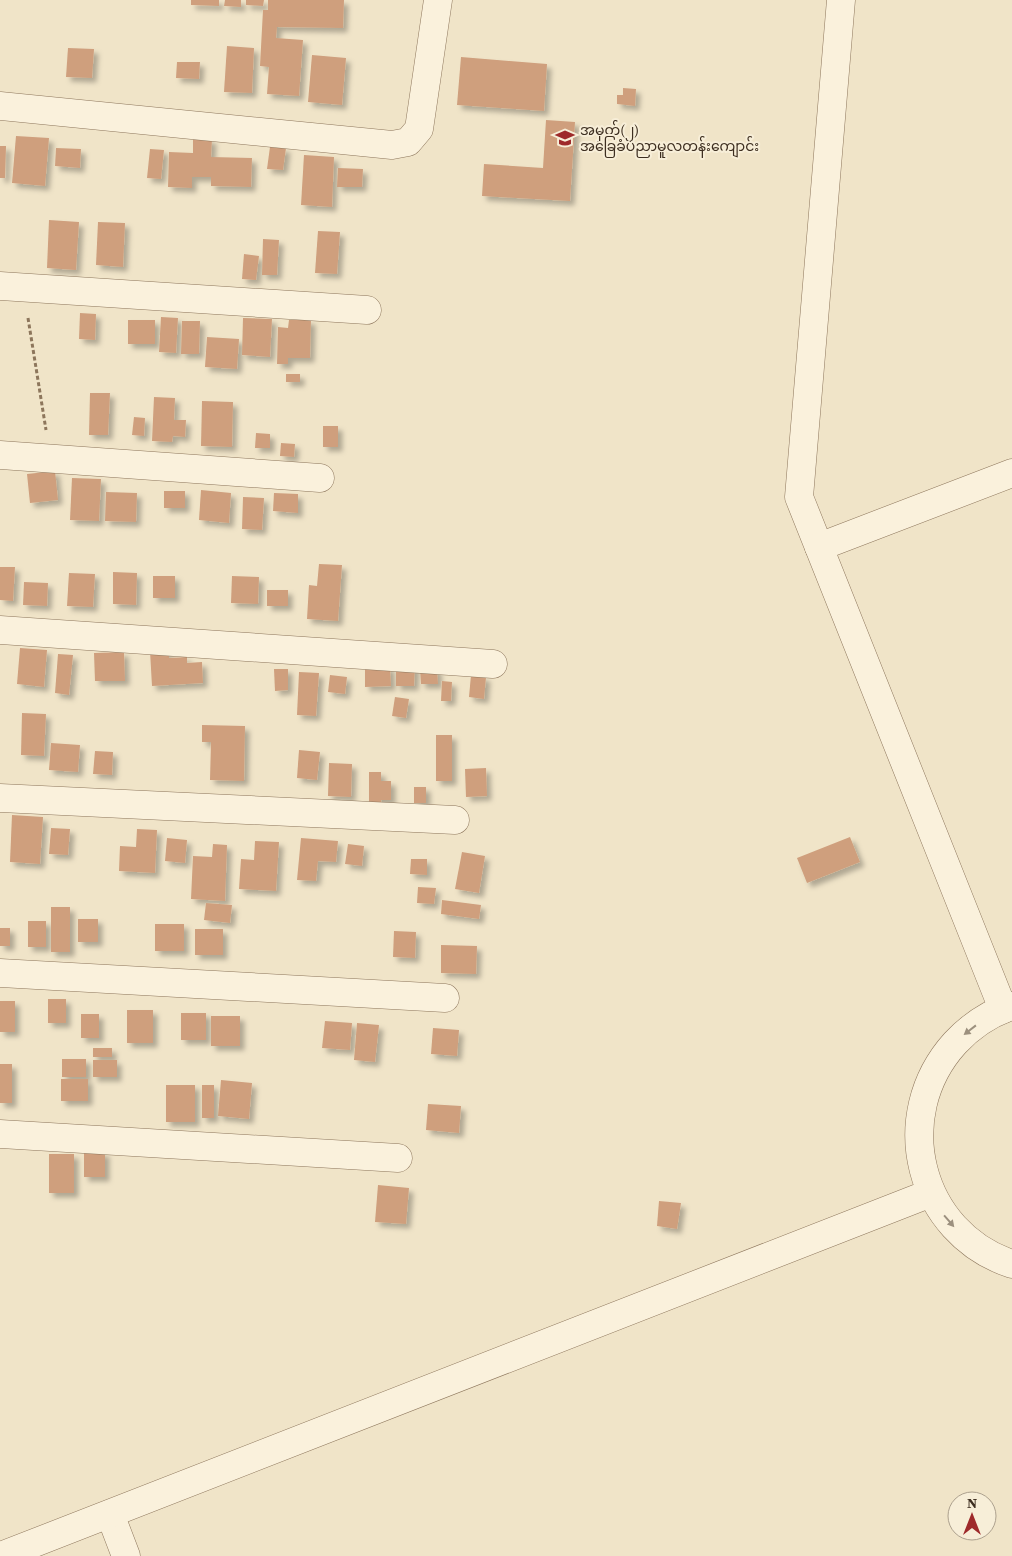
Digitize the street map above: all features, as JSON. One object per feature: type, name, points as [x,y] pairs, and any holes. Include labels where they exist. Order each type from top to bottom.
[{"type":"street","points":[[0,106],[392,145],[408,142],[419,129],[438,0]]},
{"type":"street","points":[[841,0],[799,497],[1008,1008],[982,1020],[957,1041],[946,1053],[932,1074],[924,1097],[919,1122],[919,1146],[923,1170],[931,1193],[944,1215],[960,1233],[979,1249],[1001,1261],[1012,1264]]},
{"type":"street","points":[[11,287],[367,310]]},
{"type":"street","points":[[0,455],[320,478]]},
{"type":"street","points":[[819,547],[1012,473]]},
{"type":"street","points":[[0,630],[493,664]]},
{"type":"street","points":[[0,798],[456,820]]},
{"type":"street","points":[[0,972],[445,998]]},
{"type":"street","points":[[0,1134],[398,1158]]},
{"type":"street","points":[[1,1556],[931,1193]]},
{"type":"street","points":[[110,1514],[126,1556]]},
{"type":"path","points":[[11,287],[51,459]]},
{"type":"building","points":[[191,0],[219,0],[219,6],[191,5]]},
{"type":"building","points":[[225,0],[241,0],[241,7],[224,6]]},
{"type":"building","points":[[246,0],[264,0],[263,6],[246,5]]},
{"type":"building","points":[[268,0],[344,0],[343,28],[277,27],[276,38],[303,40],[299,96],[267,94],[269,67],[260,66],[263,10],[268,10]]},
{"type":"building","points":[[227,46],[254,48],[252,93],[224,92]]},
{"type":"building","points":[[68,48],[94,49],[92,78],[66,77]]},
{"type":"building","points":[[312,55],[346,58],[342,105],[308,102]]},
{"type":"building","points":[[461,57],[547,64],[544,111],[457,105]]},
{"type":"building","points":[[177,62],[200,62],[199,79],[176,78]]},
{"type":"building","points":[[623,88],[636,89],[635,106],[617,104],[617,95],[623,95]]},
{"type":"building","points":[[546,120],[575,122],[570,201],[482,196],[484,164],[543,168]]},
{"type":"building","points":[[16,136],[49,138],[45,186],[12,183]]},
{"type":"building","points":[[193,138],[212,139],[211,157],[252,158],[251,187],[211,186],[211,177],[192,177],[192,188],[168,187],[169,152],[193,153]]},
{"type":"building","points":[[0,146],[6,146],[5,178],[0,178]]},
{"type":"building","points":[[270,147],[286,148],[283,170],[267,169]]},
{"type":"building","points":[[56,148],[81,149],[80,168],[55,166]]},
{"type":"building","points":[[150,149],[164,150],[161,179],[147,178]]},
{"type":"building","points":[[304,155],[334,157],[332,207],[301,205]]},
{"type":"building","points":[[338,168],[363,169],[362,187],[337,187]]},
{"type":"building","points":[[49,220],[79,222],[76,270],[47,268]]},
{"type":"building","points":[[98,222],[125,223],[123,267],[96,265]]},
{"type":"building","points":[[318,231],[340,232],[337,274],[315,273]]},
{"type":"building","points":[[263,239],[279,240],[277,275],[262,275]]},
{"type":"building","points":[[244,254],[259,256],[256,280],[242,279]]},
{"type":"building","points":[[80,313],[96,314],[95,340],[79,339]]},
{"type":"building","points":[[161,317],[178,318],[176,353],[159,352]]},
{"type":"building","points":[[243,318],[272,319],[270,357],[242,355]]},
{"type":"building","points":[[128,320],[155,320],[155,344],[128,344]]},
{"type":"building","points":[[289,320],[311,320],[310,358],[288,358],[288,364],[277,364],[278,327],[288,328]]},
{"type":"building","points":[[182,321],[200,321],[199,354],[181,354]]},
{"type":"building","points":[[207,337],[239,339],[237,369],[205,367]]},
{"type":"building","points":[[286,374],[300,374],[300,382],[286,382]]},
{"type":"building","points":[[90,393],[110,393],[108,435],[89,435]]},
{"type":"building","points":[[154,397],[175,398],[174,420],[186,420],[185,437],[173,436],[172,442],[152,441]]},
{"type":"building","points":[[202,401],[233,402],[232,447],[201,446]]},
{"type":"building","points":[[134,417],[145,418],[144,436],[132,435]]},
{"type":"building","points":[[323,426],[338,426],[338,447],[323,447]]},
{"type":"building","points":[[256,433],[270,434],[270,448],[255,448]]},
{"type":"building","points":[[281,443],[295,444],[294,457],[280,456]]},
{"type":"building","points":[[55,471],[58,500],[30,503],[27,474]]},
{"type":"building","points":[[72,478],[101,479],[99,521],[70,520]]},
{"type":"building","points":[[201,490],[231,493],[229,523],[199,520]]},
{"type":"building","points":[[164,491],[185,491],[185,508],[164,508]]},
{"type":"building","points":[[106,492],[137,493],[136,522],[105,521]]},
{"type":"building","points":[[274,493],[298,494],[298,513],[273,511]]},
{"type":"building","points":[[243,497],[264,498],[262,530],[242,529]]},
{"type":"building","points":[[319,564],[342,565],[338,621],[307,619],[309,585],[317,586]]},
{"type":"building","points":[[0,567],[15,567],[13,601],[0,600]]},
{"type":"building","points":[[113,572],[137,573],[136,605],[113,604]]},
{"type":"building","points":[[69,573],[95,574],[93,607],[67,606]]},
{"type":"building","points":[[153,576],[175,576],[175,598],[153,598]]},
{"type":"building","points":[[232,576],[259,577],[258,604],[231,603]]},
{"type":"building","points":[[24,582],[48,583],[47,606],[23,605]]},
{"type":"building","points":[[267,590],[288,590],[288,606],[267,606]]},
{"type":"building","points":[[20,648],[47,650],[44,687],[17,684]]},
{"type":"building","points":[[169,650],[169,658],[187,657],[187,663],[202,662],[203,683],[152,686],[150,651]]},
{"type":"building","points":[[124,652],[125,681],[95,681],[94,653]]},
{"type":"building","points":[[58,654],[73,655],[69,695],[55,693]]},
{"type":"building","points":[[396,665],[415,665],[414,686],[396,686]]},
{"type":"building","points":[[390,666],[391,686],[365,687],[365,667]]},
{"type":"building","points":[[437,667],[438,684],[421,684],[420,668]]},
{"type":"building","points":[[274,669],[288,669],[288,690],[275,691]]},
{"type":"building","points":[[299,672],[319,673],[316,716],[297,715]]},
{"type":"building","points":[[330,675],[347,677],[345,694],[328,692]]},
{"type":"building","points":[[471,675],[486,677],[484,699],[469,697]]},
{"type":"building","points":[[442,681],[452,682],[451,701],[441,701]]},
{"type":"building","points":[[395,697],[409,699],[406,718],[392,716]]},
{"type":"building","points":[[22,713],[46,714],[44,756],[21,755]]},
{"type":"building","points":[[202,725],[245,726],[244,781],[210,780],[211,742],[202,742]]},
{"type":"building","points":[[436,735],[452,735],[452,781],[436,781]]},
{"type":"building","points":[[51,743],[80,745],[78,772],[49,770]]},
{"type":"building","points":[[299,750],[320,752],[317,780],[297,778]]},
{"type":"building","points":[[95,751],[113,752],[112,775],[93,774]]},
{"type":"building","points":[[329,763],[352,764],[351,797],[328,796]]},
{"type":"building","points":[[486,768],[487,796],[466,797],[465,769]]},
{"type":"building","points":[[369,772],[381,772],[381,781],[391,781],[391,800],[381,800],[382,808],[369,808]]},
{"type":"building","points":[[414,787],[426,787],[426,803],[414,803]]},
{"type":"building","points":[[12,815],[43,817],[40,864],[10,862]]},
{"type":"building","points":[[51,828],[70,829],[68,855],[49,854]]},
{"type":"building","points":[[137,829],[157,830],[155,873],[119,871],[120,846],[136,847]]},
{"type":"building","points":[[850,837],[860,862],[807,883],[797,858]]},
{"type":"building","points":[[167,838],[187,840],[185,863],[165,861]]},
{"type":"building","points":[[301,838],[338,841],[336,862],[318,861],[316,881],[297,880]]},
{"type":"building","points":[[255,841],[279,842],[276,891],[239,889],[241,859],[254,860]]},
{"type":"building","points":[[213,844],[227,845],[225,901],[191,899],[193,856],[212,857]]},
{"type":"building","points":[[348,844],[364,846],[362,866],[345,864]]},
{"type":"building","points":[[462,852],[485,856],[479,893],[455,889]]},
{"type":"building","points":[[411,859],[427,859],[427,875],[410,874]]},
{"type":"building","points":[[418,887],[436,888],[434,904],[417,903]]},
{"type":"building","points":[[442,900],[481,905],[479,919],[441,914]]},
{"type":"building","points":[[206,903],[232,905],[230,923],[204,920]]},
{"type":"building","points":[[51,907],[70,907],[70,952],[51,952]]},
{"type":"building","points":[[78,919],[98,919],[98,942],[78,942]]},
{"type":"building","points":[[28,921],[46,921],[46,947],[28,947]]},
{"type":"building","points":[[155,924],[184,924],[184,951],[155,951]]},
{"type":"building","points":[[0,928],[10,928],[10,946],[0,946]]},
{"type":"building","points":[[195,929],[223,929],[223,955],[195,955]]},
{"type":"building","points":[[394,931],[416,932],[415,958],[393,957]]},
{"type":"building","points":[[441,945],[477,946],[476,974],[441,973]]},
{"type":"building","points":[[48,999],[66,999],[66,1023],[48,1023]]},
{"type":"building","points":[[0,1001],[15,1001],[15,1032],[0,1032]]},
{"type":"building","points":[[127,1010],[153,1010],[153,1043],[127,1043]]},
{"type":"building","points":[[181,1013],[206,1013],[206,1040],[181,1040]]},
{"type":"building","points":[[81,1014],[99,1014],[99,1038],[81,1038]]},
{"type":"building","points":[[211,1016],[240,1016],[240,1046],[211,1046]]},
{"type":"building","points":[[325,1021],[352,1023],[350,1050],[322,1048]]},
{"type":"building","points":[[357,1023],[379,1025],[375,1062],[354,1060]]},
{"type":"building","points":[[433,1028],[459,1030],[457,1056],[431,1054]]},
{"type":"building","points":[[93,1048],[112,1048],[112,1057],[93,1057]]},
{"type":"building","points":[[62,1059],[86,1059],[86,1077],[62,1077]]},
{"type":"building","points":[[93,1060],[117,1060],[117,1077],[93,1077]]},
{"type":"building","points":[[0,1064],[12,1064],[12,1103],[0,1103]]},
{"type":"building","points":[[61,1079],[88,1079],[88,1101],[61,1101]]},
{"type":"building","points":[[221,1080],[252,1083],[249,1119],[218,1116]]},
{"type":"building","points":[[166,1085],[195,1085],[195,1122],[166,1122]]},
{"type":"building","points":[[202,1085],[214,1085],[214,1118],[202,1118]]},
{"type":"building","points":[[428,1104],[461,1106],[459,1133],[426,1130]]},
{"type":"building","points":[[84,1152],[105,1152],[105,1177],[84,1177]]},
{"type":"building","points":[[49,1154],[74,1154],[74,1193],[49,1193]]},
{"type":"building","points":[[378,1185],[409,1188],[406,1224],[375,1222]]},
{"type":"building","points":[[659,1201],[681,1203],[677,1229],[657,1226]]},
{"type":"place","name":"အမှတ်(၂) အခြေခံပညာမူလတန်းကျောင်း","points":[[565,138]]}]
